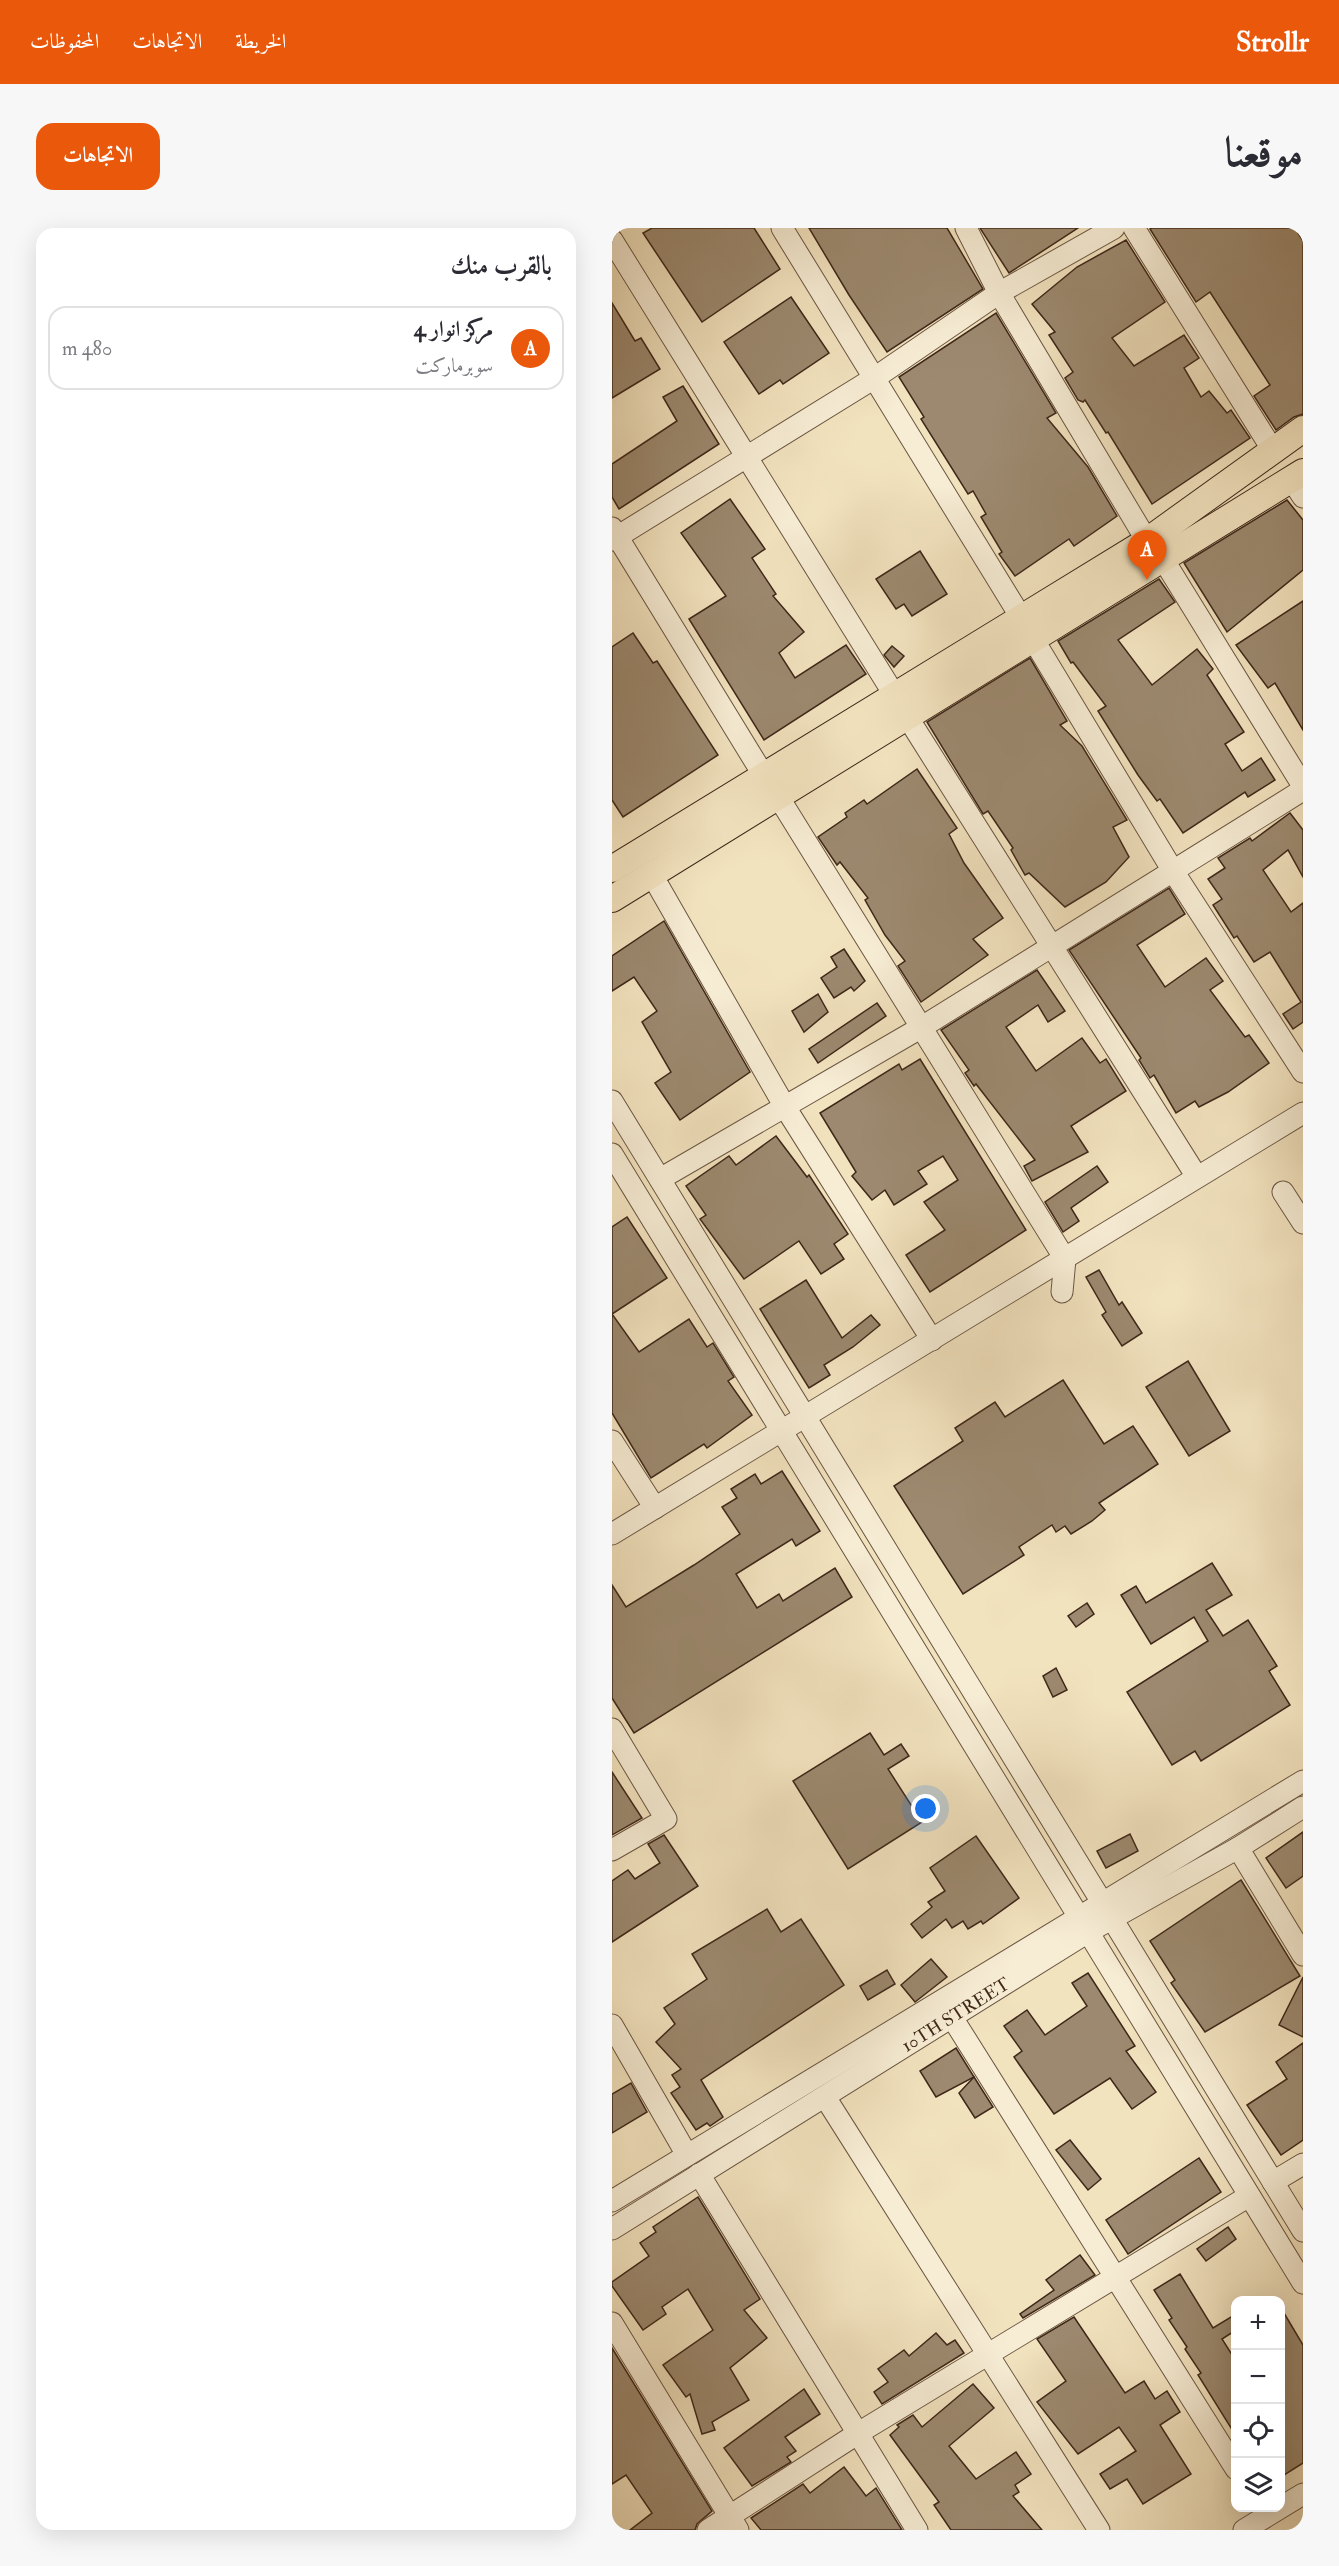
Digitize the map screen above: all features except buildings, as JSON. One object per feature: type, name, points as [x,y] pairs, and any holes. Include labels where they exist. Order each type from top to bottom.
[{"type":"main road","points":[[1155,550],[1272,449],[1303,429]]},
{"type":"main road","points":[[612,869],[648,838],[764,776],[895,696],[1027,629],[1155,550],[1299,483]]},
{"type":"main road","points":[[612,899],[908,718],[1027,629]]},
{"type":"street","points":[[782,228],[876,377],[1173,871],[1303,1072]]},
{"type":"street","points":[[660,1179],[922,1027],[1303,788],[999,293],[966,228]]},
{"type":"street","points":[[764,776],[614,535],[747,457],[876,377],[999,293],[1114,228]]},
{"type":"street","points":[[1134,228],[1272,449]]},
{"type":"street","points":[[612,240],[895,696]]},
{"type":"street","points":[[908,718],[1197,1177]]},
{"type":"street","points":[[779,798],[1065,1259],[1062,1292]]},
{"type":"street","points":[[652,875],[785,1107],[932,1340]]},
{"type":"street","points":[[612,1101],[1303,2231]]},
{"type":"street","points":[[612,1534],[1303,1113]]},
{"type":"street","points":[[612,1154],[620,1186],[782,1431],[1303,2283]]},
{"type":"street","points":[[1283,1192],[1303,1223]]},
{"type":"street","points":[[612,1441],[655,1508]]},
{"type":"street","points":[[612,1729],[666,1819],[612,1850]]},
{"type":"street","name":"10TH STREET","points":[[612,2201],[1106,1911],[1303,1781]]},
{"type":"street","name":"10TH STREET","points":[[1106,1911],[1238,1848],[1303,1807]]},
{"type":"street","points":[[1238,1848],[1303,1955]]},
{"type":"street","name":"10TH STREET","points":[[612,2229],[953,2019],[1083,1924]]},
{"type":"street","points":[[953,2019],[1231,2461]]},
{"type":"street","points":[[612,2025],[687,2155]]},
{"type":"street","points":[[825,2097],[1099,2530]]},
{"type":"street","points":[[1273,2182],[1303,2164]]},
{"type":"street","points":[[699,2174],[917,2530]]},
{"type":"street","points":[[708,2530],[734,2523],[858,2434],[1249,2196]]},
{"type":"street","points":[[612,2323],[734,2523]]},
{"type":"street","points":[[1244,2530],[1303,2494]]},
{"type":"place","name":"مركز انوار 4","points":[[1147,580]]}]
